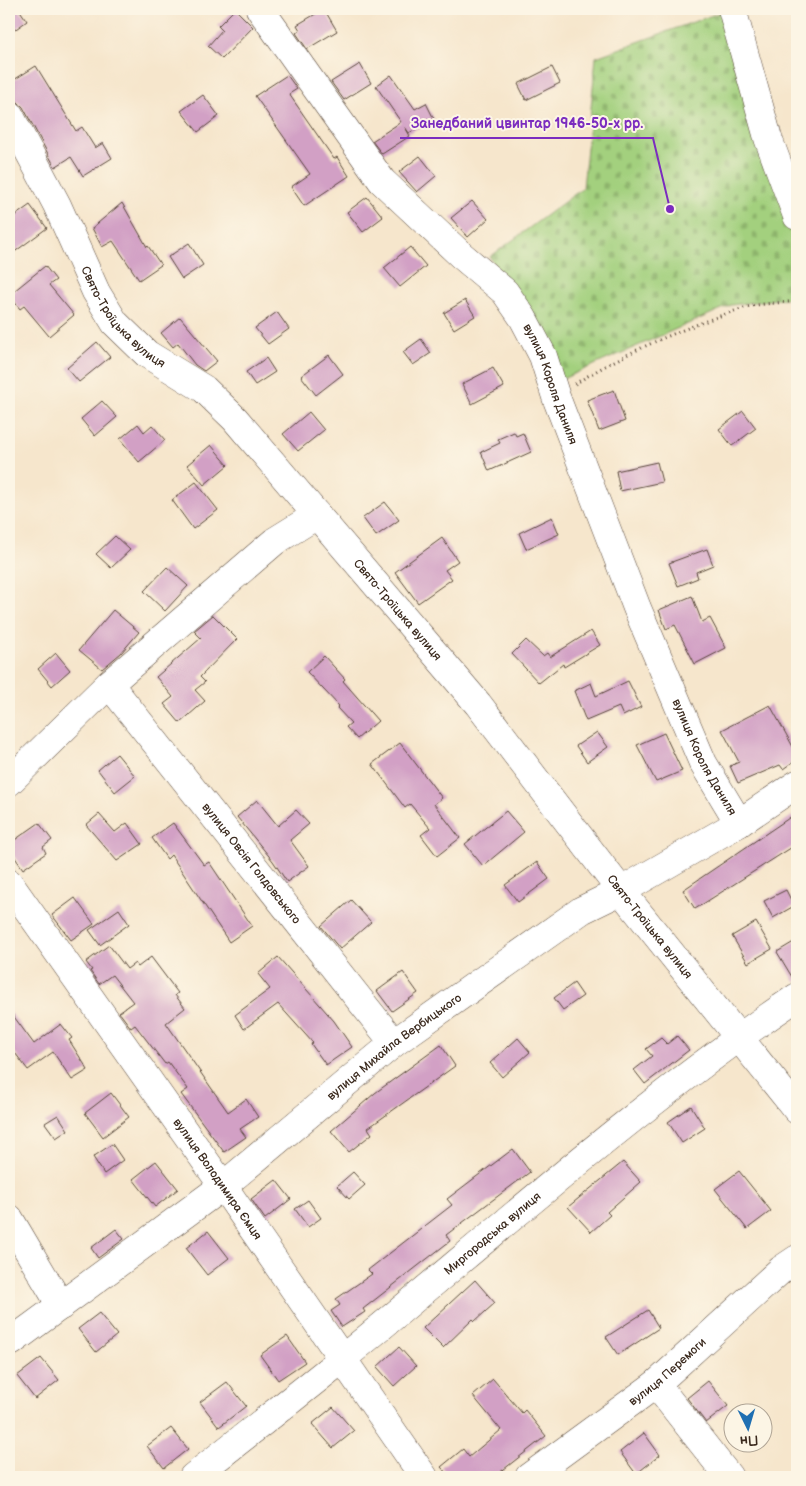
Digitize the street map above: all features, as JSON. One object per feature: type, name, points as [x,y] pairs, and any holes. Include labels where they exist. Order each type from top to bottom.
[{"type":"street","name":"вулиця Короля Даниля","points":[[260,9],[382,181],[461,255],[505,292],[523,318],[543,356],[556,397],[636,608],[703,763],[740,823]]},
{"type":"street","points":[[732,9],[768,138],[797,216]]},
{"type":"street","name":"Свято-Троїцька вулиця","points":[[9,114],[57,205],[96,292],[115,323],[147,354],[214,398],[235,419],[478,704],[621,891],[797,1110]]},
{"type":"street","points":[[9,782],[109,684],[275,541],[317,515]]},
{"type":"street","name":"вулиця Овсія Голдовського","points":[[109,684],[394,1043]]},
{"type":"street","name":"вулиця Михайла Вербицького","points":[[12,1342],[223,1186],[394,1043],[582,910],[621,891],[740,823],[797,784]]},
{"type":"street","name":"вулиця Володимира Ємця","points":[[9,883],[223,1186],[424,1477]]},
{"type":"street","name":"Миргородська вулиця","points":[[193,1477],[342,1359],[540,1192],[738,1037],[797,997]]},
{"type":"street","points":[[9,1218],[60,1306]]},
{"type":"street","name":"вулиця Перемоги","points":[[529,1477],[656,1384],[782,1270],[797,1259]]},
{"type":"street","points":[[656,1384],[730,1477]]},
{"type":"path","points":[[556,397],[593,372],[669,337],[749,306],[797,301]]},
{"type":"green space","points":[[724,11],[757,132],[797,241],[797,288],[786,298],[731,305],[560,380],[490,257],[583,188],[596,57]]},
{"type":"building","points":[[9,9],[19,9],[27,21],[9,34]]},
{"type":"building","points":[[235,9],[253,27],[222,59],[208,46],[222,30],[218,26]]},
{"type":"building","points":[[324,9],[337,31],[307,49],[296,33],[300,30],[297,25]]},
{"type":"building","points":[[360,64],[371,83],[344,100],[331,82]]},
{"type":"building","points":[[36,66],[76,131],[82,127],[95,148],[103,143],[112,158],[83,176],[71,157],[55,167],[23,107],[17,101],[9,99],[9,83]]},
{"type":"building","points":[[552,67],[560,83],[526,100],[518,84]]},
{"type":"building","points":[[287,75],[297,89],[289,94],[334,159],[337,157],[349,176],[304,206],[291,187],[310,174],[255,96]]},
{"type":"building","points":[[391,75],[415,109],[426,103],[434,119],[409,133],[405,127],[410,136],[382,154],[372,141],[401,122],[376,86]]},
{"type":"building","points":[[203,95],[219,116],[198,132],[181,111]]},
{"type":"building","points":[[420,156],[436,176],[417,192],[399,172]]},
{"type":"building","points":[[367,197],[383,217],[363,232],[347,212]]},
{"type":"building","points":[[472,201],[488,219],[468,237],[451,218]]},
{"type":"building","points":[[122,203],[147,247],[161,265],[139,280],[113,241],[102,247],[92,228]]},
{"type":"building","points":[[30,205],[47,228],[9,256],[9,220]]},
{"type":"building","points":[[189,243],[203,265],[182,279],[168,257]]},
{"type":"building","points":[[410,247],[426,266],[400,287],[384,268]]},
{"type":"building","points":[[45,266],[56,280],[49,285],[74,315],[49,336],[24,306],[20,309],[9,295]]},
{"type":"building","points":[[465,300],[475,316],[454,329],[444,313]]},
{"type":"building","points":[[277,312],[289,329],[268,344],[255,328]]},
{"type":"building","points":[[180,317],[217,361],[204,371],[195,365],[178,343],[173,347],[161,333]]},
{"type":"building","points":[[421,339],[431,353],[413,365],[403,352]]},
{"type":"building","points":[[97,342],[110,357],[79,382],[67,368]]},
{"type":"building","points":[[329,355],[343,374],[316,395],[301,376]]},
{"type":"building","points":[[266,358],[275,372],[255,385],[246,372]]},
{"type":"building","points":[[493,368],[504,387],[472,404],[462,384]]},
{"type":"building","points":[[614,390],[625,421],[599,431],[587,400]]},
{"type":"building","points":[[102,401],[117,417],[95,436],[81,419]]},
{"type":"building","points":[[743,411],[756,428],[732,446],[719,429]]},
{"type":"building","points":[[309,412],[324,430],[298,451],[283,434]]},
{"type":"building","points":[[138,424],[144,432],[152,425],[165,440],[139,462],[120,439]]},
{"type":"building","points":[[514,432],[516,436],[523,433],[531,452],[489,471],[481,452],[500,443],[498,439]]},
{"type":"building","points":[[211,445],[228,465],[204,485],[187,465]]},
{"type":"building","points":[[657,462],[662,482],[620,491],[616,471]]},
{"type":"building","points":[[196,482],[218,510],[193,529],[172,500]]},
{"type":"building","points":[[385,502],[399,520],[376,536],[363,518]]},
{"type":"building","points":[[552,517],[559,534],[526,549],[519,533]]},
{"type":"building","points":[[115,536],[130,550],[111,568],[96,554]]},
{"type":"building","points":[[442,538],[458,561],[445,570],[452,579],[418,603],[395,572]]},
{"type":"building","points":[[707,549],[713,565],[696,572],[698,578],[678,586],[669,563]]},
{"type":"building","points":[[167,567],[188,586],[165,611],[144,591]]},
{"type":"building","points":[[692,596],[702,622],[710,618],[726,648],[695,664],[675,625],[666,629],[659,610]]},
{"type":"building","points":[[113,610],[139,632],[121,653],[102,669],[79,650]]},
{"type":"building","points":[[213,615],[237,639],[200,677],[205,682],[195,690],[205,701],[180,723],[164,704],[173,697],[156,677],[201,638],[194,631]]},
{"type":"building","points":[[591,631],[600,645],[564,667],[563,664],[539,683],[512,654],[526,640],[543,656],[547,653],[550,657]]},
{"type":"building","points":[[56,653],[70,670],[52,686],[38,669]]},
{"type":"building","points":[[324,656],[378,721],[357,739],[346,727],[351,723],[337,708],[339,706],[307,672]]},
{"type":"building","points":[[628,681],[641,707],[623,716],[619,707],[586,721],[574,691],[591,683],[596,696]]},
{"type":"building","points":[[770,705],[797,754],[797,759],[783,769],[780,765],[738,783],[730,766],[739,762],[722,730]]},
{"type":"building","points":[[597,732],[608,747],[587,762],[576,746]]},
{"type":"building","points":[[664,733],[682,771],[656,782],[637,745]]},
{"type":"building","points":[[400,743],[442,798],[434,804],[460,838],[437,856],[421,835],[430,828],[410,804],[405,808],[372,764]]},
{"type":"building","points":[[117,754],[135,776],[115,792],[98,770]]},
{"type":"building","points":[[257,800],[278,826],[296,810],[309,824],[290,840],[309,866],[287,882],[273,861],[237,817]]},
{"type":"building","points":[[506,811],[524,832],[483,866],[465,844]]},
{"type":"building","points":[[99,814],[115,832],[127,823],[142,844],[117,861],[86,825]]},
{"type":"building","points":[[792,816],[797,825],[797,844],[695,909],[683,890]]},
{"type":"building","points":[[39,823],[52,840],[43,847],[46,853],[23,869],[9,849],[9,844]]},
{"type":"building","points":[[173,823],[204,865],[209,862],[252,926],[229,942],[171,855],[167,859],[152,838]]},
{"type":"building","points":[[537,862],[549,879],[518,902],[505,885]]},
{"type":"building","points":[[786,890],[794,906],[773,918],[764,901]]},
{"type":"building","points":[[75,898],[94,924],[71,940],[52,915]]},
{"type":"building","points":[[351,900],[371,922],[340,949],[321,926]]},
{"type":"building","points":[[119,909],[129,924],[100,945],[89,930]]},
{"type":"building","points":[[756,922],[772,949],[748,963],[732,936]]},
{"type":"building","points":[[797,940],[797,982],[795,982],[777,952]]},
{"type":"building","points":[[109,945],[127,969],[135,963],[138,967],[151,957],[178,993],[175,995],[185,1008],[166,1023],[228,1112],[246,1099],[258,1117],[240,1129],[246,1137],[224,1152],[181,1094],[188,1089],[168,1062],[165,1064],[135,1025],[131,1028],[119,1012],[133,1002],[112,975],[99,984],[90,971],[92,970],[86,962]]},
{"type":"building","points":[[278,957],[334,1021],[352,1047],[326,1065],[311,1044],[313,1043],[278,1004],[244,1029],[235,1015],[270,989],[258,974]]},
{"type":"building","points":[[403,972],[418,993],[392,1011],[377,991]]},
{"type":"building","points":[[574,983],[583,996],[563,1010],[554,998]]},
{"type":"building","points":[[9,1010],[34,1044],[61,1024],[72,1038],[69,1040],[88,1070],[72,1080],[53,1052],[28,1070],[9,1045]]},
{"type":"building","points":[[677,1036],[689,1050],[645,1084],[634,1070],[652,1056],[646,1049],[661,1038],[667,1044]]},
{"type":"building","points":[[518,1038],[530,1052],[502,1077],[490,1063]]},
{"type":"building","points":[[441,1045],[455,1066],[368,1128],[372,1134],[349,1152],[331,1131],[375,1093]]},
{"type":"building","points":[[111,1093],[129,1117],[103,1137],[85,1113]]},
{"type":"building","points":[[691,1106],[705,1128],[682,1143],[668,1122]]},
{"type":"building","points":[[58,1115],[68,1130],[56,1138],[45,1123]]},
{"type":"building","points":[[112,1144],[123,1160],[104,1174],[93,1157]]},
{"type":"building","points":[[513,1149],[530,1172],[446,1235],[450,1241],[363,1309],[365,1312],[342,1327],[331,1311],[340,1305],[336,1299],[372,1274],[368,1270],[452,1205],[447,1199]]},
{"type":"building","points":[[156,1161],[178,1189],[155,1207],[133,1179]]},
{"type":"building","points":[[623,1162],[641,1182],[607,1212],[610,1215],[591,1232],[568,1207]]},
{"type":"building","points":[[739,1171],[771,1211],[747,1229],[715,1189]]},
{"type":"building","points":[[353,1172],[365,1185],[349,1199],[337,1186]]},
{"type":"building","points":[[276,1180],[291,1199],[265,1219],[251,1199]]},
{"type":"building","points":[[308,1200],[321,1218],[308,1227],[295,1209]]},
{"type":"building","points":[[116,1229],[124,1239],[98,1258],[91,1248]]},
{"type":"building","points":[[208,1231],[229,1258],[207,1275],[186,1248]]},
{"type":"building","points":[[475,1280],[495,1303],[475,1321],[473,1319],[443,1348],[423,1328]]},
{"type":"building","points":[[648,1310],[659,1328],[618,1355],[606,1337]]},
{"type":"building","points":[[99,1313],[117,1335],[96,1352],[78,1329]]},
{"type":"building","points":[[287,1336],[305,1362],[278,1380],[260,1355]]},
{"type":"building","points":[[399,1347],[416,1366],[394,1386],[377,1367]]},
{"type":"building","points":[[41,1358],[59,1380],[35,1399],[17,1376]]},
{"type":"building","points":[[493,1379],[522,1413],[525,1410],[546,1436],[494,1477],[450,1477],[441,1467],[463,1449],[469,1457],[501,1430],[473,1396]]},
{"type":"building","points":[[708,1381],[726,1404],[724,1404],[724,1409],[706,1423],[687,1398]]},
{"type":"building","points":[[227,1382],[246,1406],[219,1427],[200,1402]]},
{"type":"building","points":[[333,1407],[354,1431],[333,1448],[312,1424]]},
{"type":"building","points":[[171,1428],[188,1449],[164,1468],[147,1446]]},
{"type":"building","points":[[644,1433],[660,1455],[636,1474],[620,1452]]},
{"type":"place","name":"Занедбаний цвинтар 1946-50-х рр.","points":[[670,209]]}]
